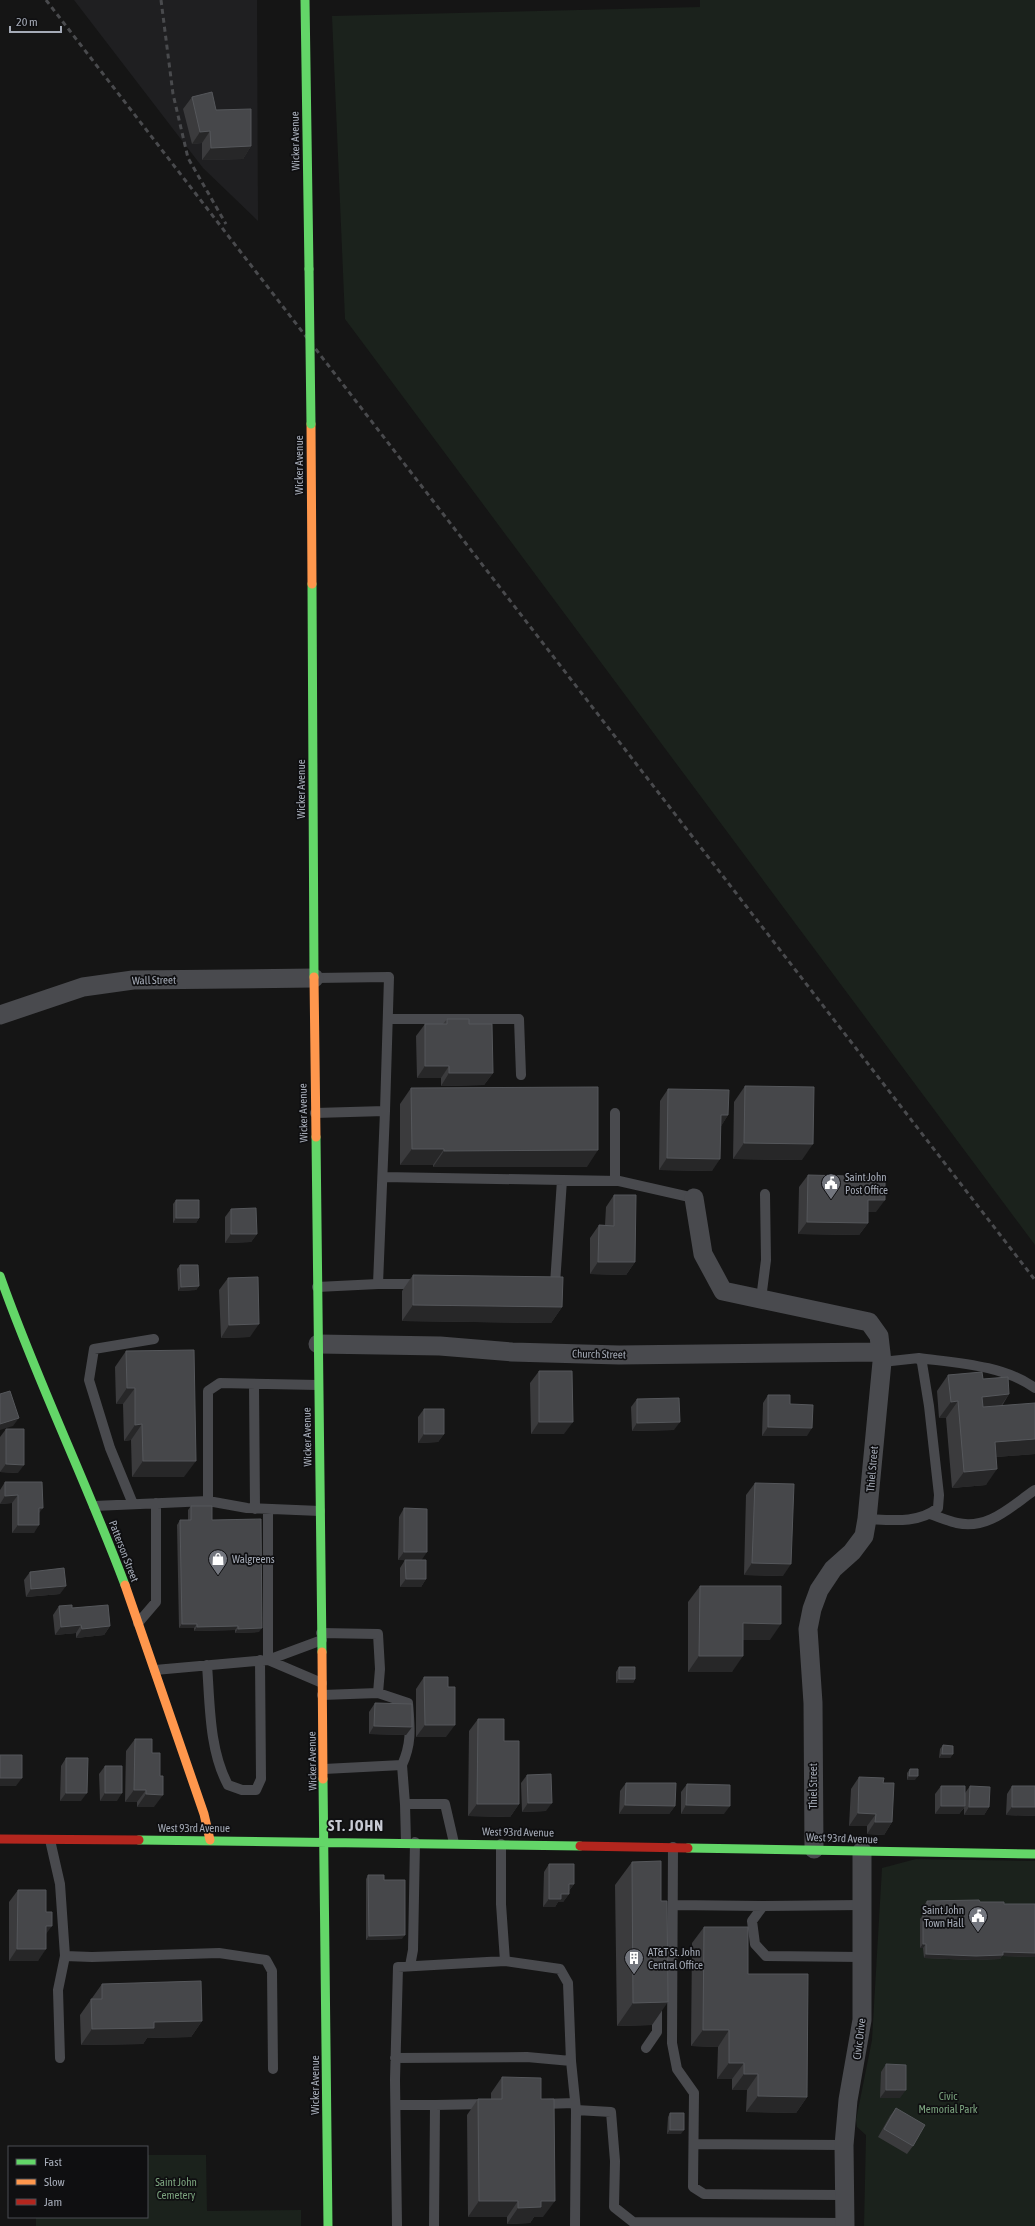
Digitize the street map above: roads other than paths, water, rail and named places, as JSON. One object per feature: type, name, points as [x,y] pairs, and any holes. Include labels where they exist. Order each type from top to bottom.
[{"type":"main road","name":"Wicker Avenue","points":[[305,0],[311,424],[315,1113],[325,1841],[328,2226]]},
{"type":"main road","name":"Patterson Street","points":[[0,1276],[13,1314],[94,1506],[138,1623],[204,1814],[210,1840]]},
{"type":"main road","name":"West 93rd Avenue","points":[[0,1839],[411,1842],[1035,1854]]},
{"type":"street","name":"Wall Street","points":[[0,1015],[83,987],[133,980],[314,978]]},
{"type":"street","name":"Thiel Street","points":[[694,1198],[703,1254],[724,1291],[870,1322],[879,1336],[881,1357],[867,1519],[864,1536],[852,1552],[833,1569],[819,1590],[812,1609],[808,1629],[813,1703],[814,1849]]},
{"type":"street","name":"Church Street","points":[[318,1344],[440,1346],[512,1352],[619,1355],[881,1357]]},
{"type":"street","name":"Civic Drive","points":[[845,2225],[844,2145],[848,2100],[862,2020],[862,1851]]},
{"type":"lane","points":[[314,978],[390,977],[378,1284]]},
{"type":"lane","points":[[388,1019],[519,1019],[521,1075]]},
{"type":"lane","points":[[315,1113],[385,1111]]},
{"type":"lane","points":[[614,1113],[614,1180]]},
{"type":"lane","points":[[383,1177],[614,1180],[694,1198]]},
{"type":"lane","points":[[540,1284],[555,1284],[562,1180]]},
{"type":"lane","points":[[761,1299],[766,1260],[765,1194]]},
{"type":"lane","points":[[317,1287],[378,1284],[433,1284]]},
{"type":"lane","points":[[134,1504],[110,1448],[89,1380],[94,1349],[154,1339]]},
{"type":"lane","points":[[881,1357],[919,1358],[976,1366],[1018,1378],[1035,1388]]},
{"type":"lane","points":[[867,1519],[903,1520],[930,1514],[938,1508],[939,1495],[924,1369],[919,1358]]},
{"type":"lane","points":[[208,1502],[208,1391],[220,1384],[318,1385]]},
{"type":"lane","points":[[254,1384],[255,1508]]},
{"type":"lane","points":[[930,1514],[958,1524],[988,1522],[996,1519],[1035,1490]]},
{"type":"lane","points":[[94,1506],[208,1502],[255,1508],[320,1511]]},
{"type":"lane","points":[[138,1623],[156,1602],[156,1504]]},
{"type":"lane","points":[[207,1665],[212,1730],[221,1773],[228,1785],[242,1790],[256,1790],[261,1779],[268,1509]]},
{"type":"lane","points":[[155,1670],[264,1660],[322,1637],[378,1634],[380,1668],[378,1693]]},
{"type":"lane","points":[[264,1660],[322,1683]]},
{"type":"lane","points":[[322,1695],[378,1693],[408,1704],[410,1731],[409,1749],[402,1765],[405,1804],[411,1842],[413,1950],[410,1966]]},
{"type":"lane","points":[[324,1768],[402,1765]]},
{"type":"lane","points":[[405,1804],[445,1804],[454,1843]]},
{"type":"lane","points":[[50,1840],[60,1884],[65,1956],[58,1990],[60,2058]]},
{"type":"lane","points":[[501,1844],[501,1904],[505,1962]]},
{"type":"lane","points":[[656,1846],[656,1861]]},
{"type":"lane","points":[[673,1847],[672,2043],[677,2068],[694,2093],[693,2187],[704,2194],[844,2195]]},
{"type":"lane","points":[[673,1905],[862,1905]]},
{"type":"lane","points":[[763,1906],[752,1922],[755,1944],[766,1956],[862,1957]]},
{"type":"lane","points":[[65,1956],[219,1953],[266,1960],[272,1971],[273,2069]]},
{"type":"lane","points":[[397,2226],[395,2058],[398,1967],[505,1962],[560,1969],[568,1983],[571,2061],[576,2107],[575,2226]]},
{"type":"lane","points":[[646,2048],[657,2032],[657,1993]]},
{"type":"lane","points":[[395,2058],[527,2057],[571,2061]]},
{"type":"lane","points":[[396,2105],[491,2104]]},
{"type":"lane","points":[[530,2104],[576,2107],[611,2112],[615,2161],[614,2207],[633,2222],[845,2225]]},
{"type":"lane","points":[[434,2226],[435,2105]]},
{"type":"lane","points":[[694,2144],[844,2145]]},
{"type":"railway","points":[[46,0],[1035,1280]]},
{"type":"railway","points":[[161,0],[173,94],[188,158],[226,224]]},
{"type":"place","name":"Saint John Post Office","points":[[831,1200]]},
{"type":"place","name":"Walgreens","points":[[218,1576]]},
{"type":"place","name":"Saint John Town Hall","points":[[978,1933]]},
{"type":"place","name":"AT&T St. John Central Office","points":[[634,1975]]},
{"type":"district","name":"ST. JOHN","points":[[356,1826]]},
{"type":"park label","name":"Civic Memorial Park","points":[[948,2102]]},
{"type":"park label","name":"Saint John Cemetery","points":[[176,2188]]}]
